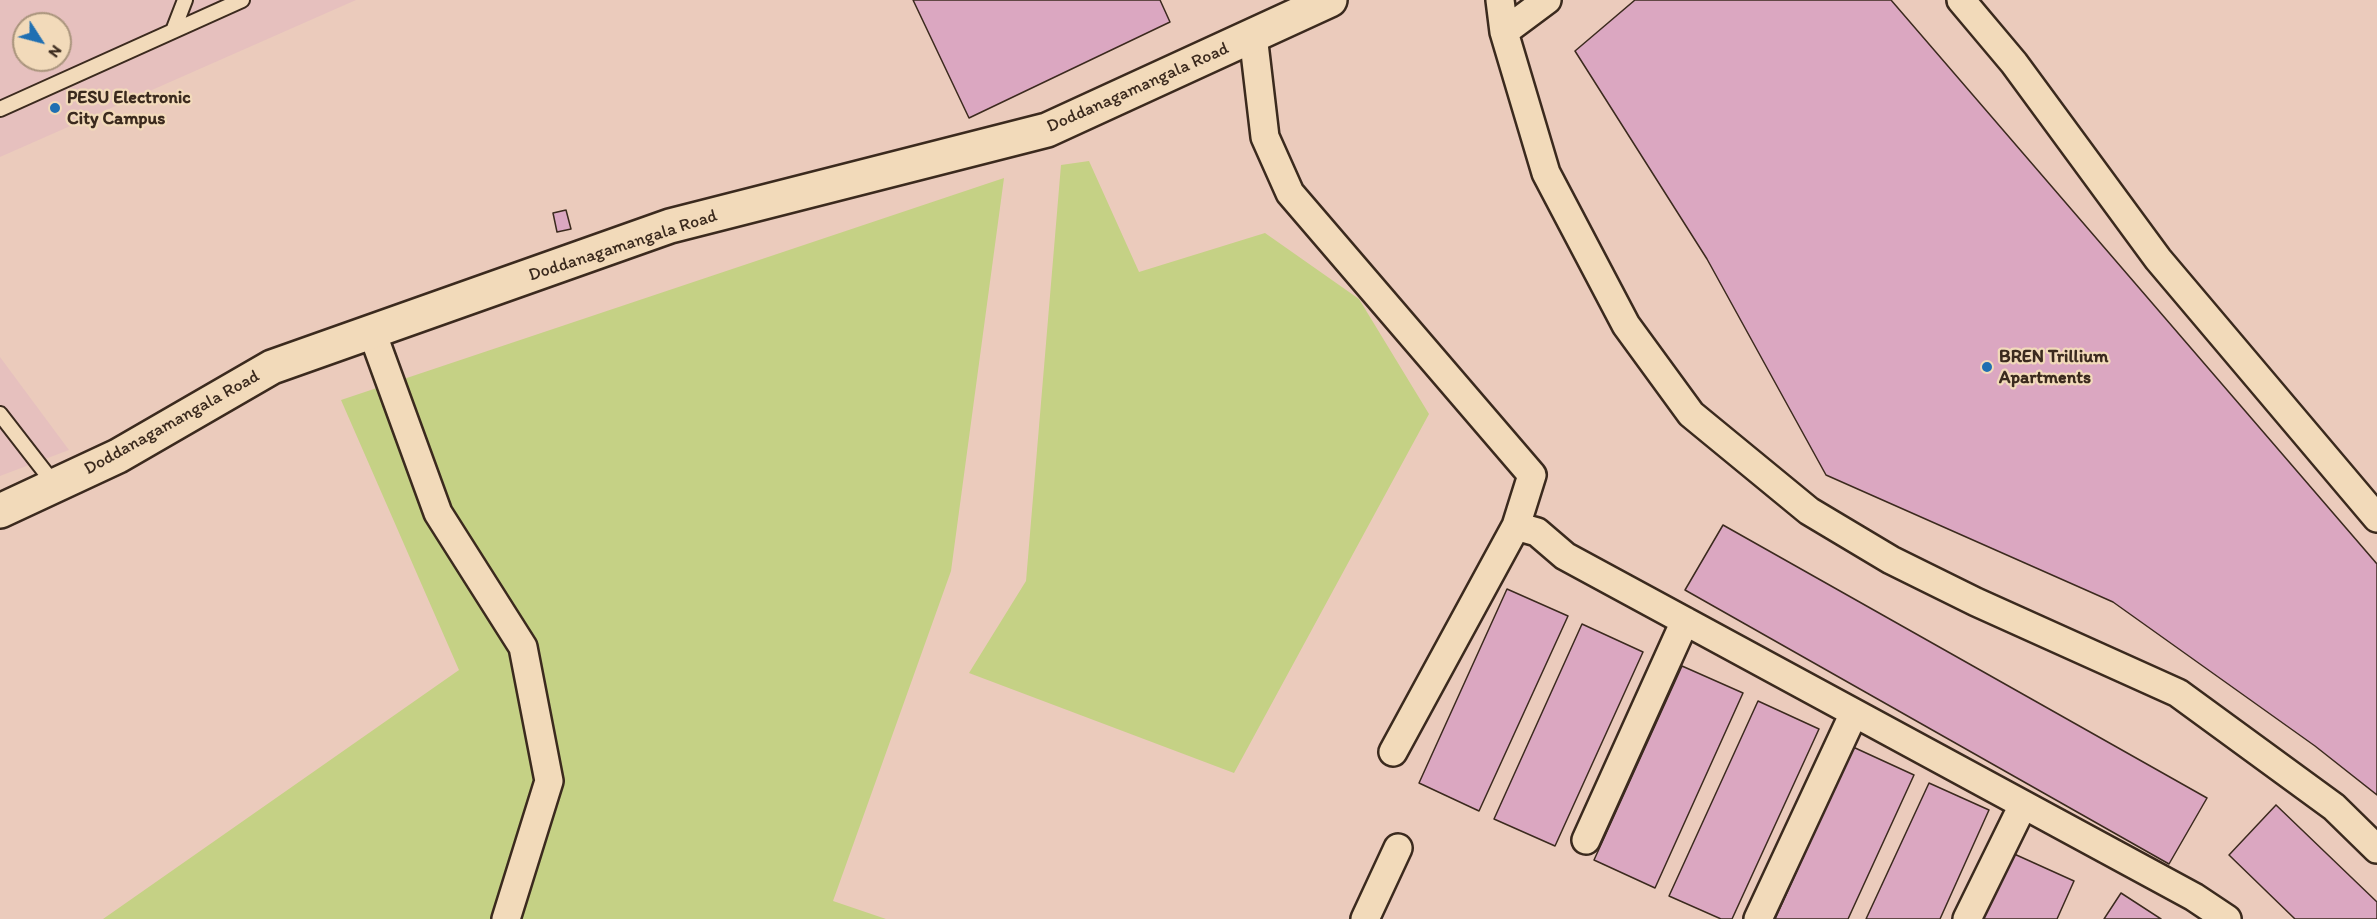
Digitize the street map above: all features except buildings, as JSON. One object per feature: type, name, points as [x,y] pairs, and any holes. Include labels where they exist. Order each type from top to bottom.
[{"type":"street","name":"Doddanagamangala Road","points":[[0,511],[118,456],[272,368],[670,226],[1047,130],[1330,0]]},
{"type":"street","points":[[1500,0],[1504,32],[1546,174],[1626,325],[1691,414],[1809,511],[1891,560],[1976,602],[2178,693],[2334,807],[2377,849]]},
{"type":"street","points":[[1504,32],[1547,0]]},
{"type":"street","points":[[1960,0],[2014,63],[2158,260],[2377,518]]},
{"type":"street","points":[[1253,35],[1265,137],[1290,194],[1532,476],[1515,526],[1393,752]]},
{"type":"street","points":[[372,332],[438,513],[523,646],[549,781],[506,919]]},
{"type":"street","points":[[1515,526],[1537,532],[1565,556],[2193,897],[2227,919]]},
{"type":"street","points":[[1586,840],[1685,621]]},
{"type":"street","points":[[1758,919],[1854,713]]},
{"type":"street","points":[[1967,919],[2023,805]]},
{"type":"street","points":[[1365,919],[1398,848]]},
{"type":"lane","points":[[173,31],[185,0]]},
{"type":"lane","points":[[0,109],[242,0]]},
{"type":"lane","points":[[0,414],[55,485]]},
{"type":"shaded area","name":"PESU Electronic City Campus","points":[[0,0],[356,0],[0,157]]},
{"type":"shaded area","points":[[0,357],[69,450],[0,476]]},
{"type":"green space","points":[[1089,161],[1139,272],[1265,233],[1359,299],[1429,414],[1234,773],[969,673],[1026,581],[1061,165]]},
{"type":"green space","points":[[1004,178],[951,571],[833,901],[886,919],[103,919],[459,670],[341,400]]},
{"type":"place","name":"PESU Electronic City Campus","points":[[55,108]]},
{"type":"place","name":"BREN Trillium Apartments","points":[[1987,367]]}]
